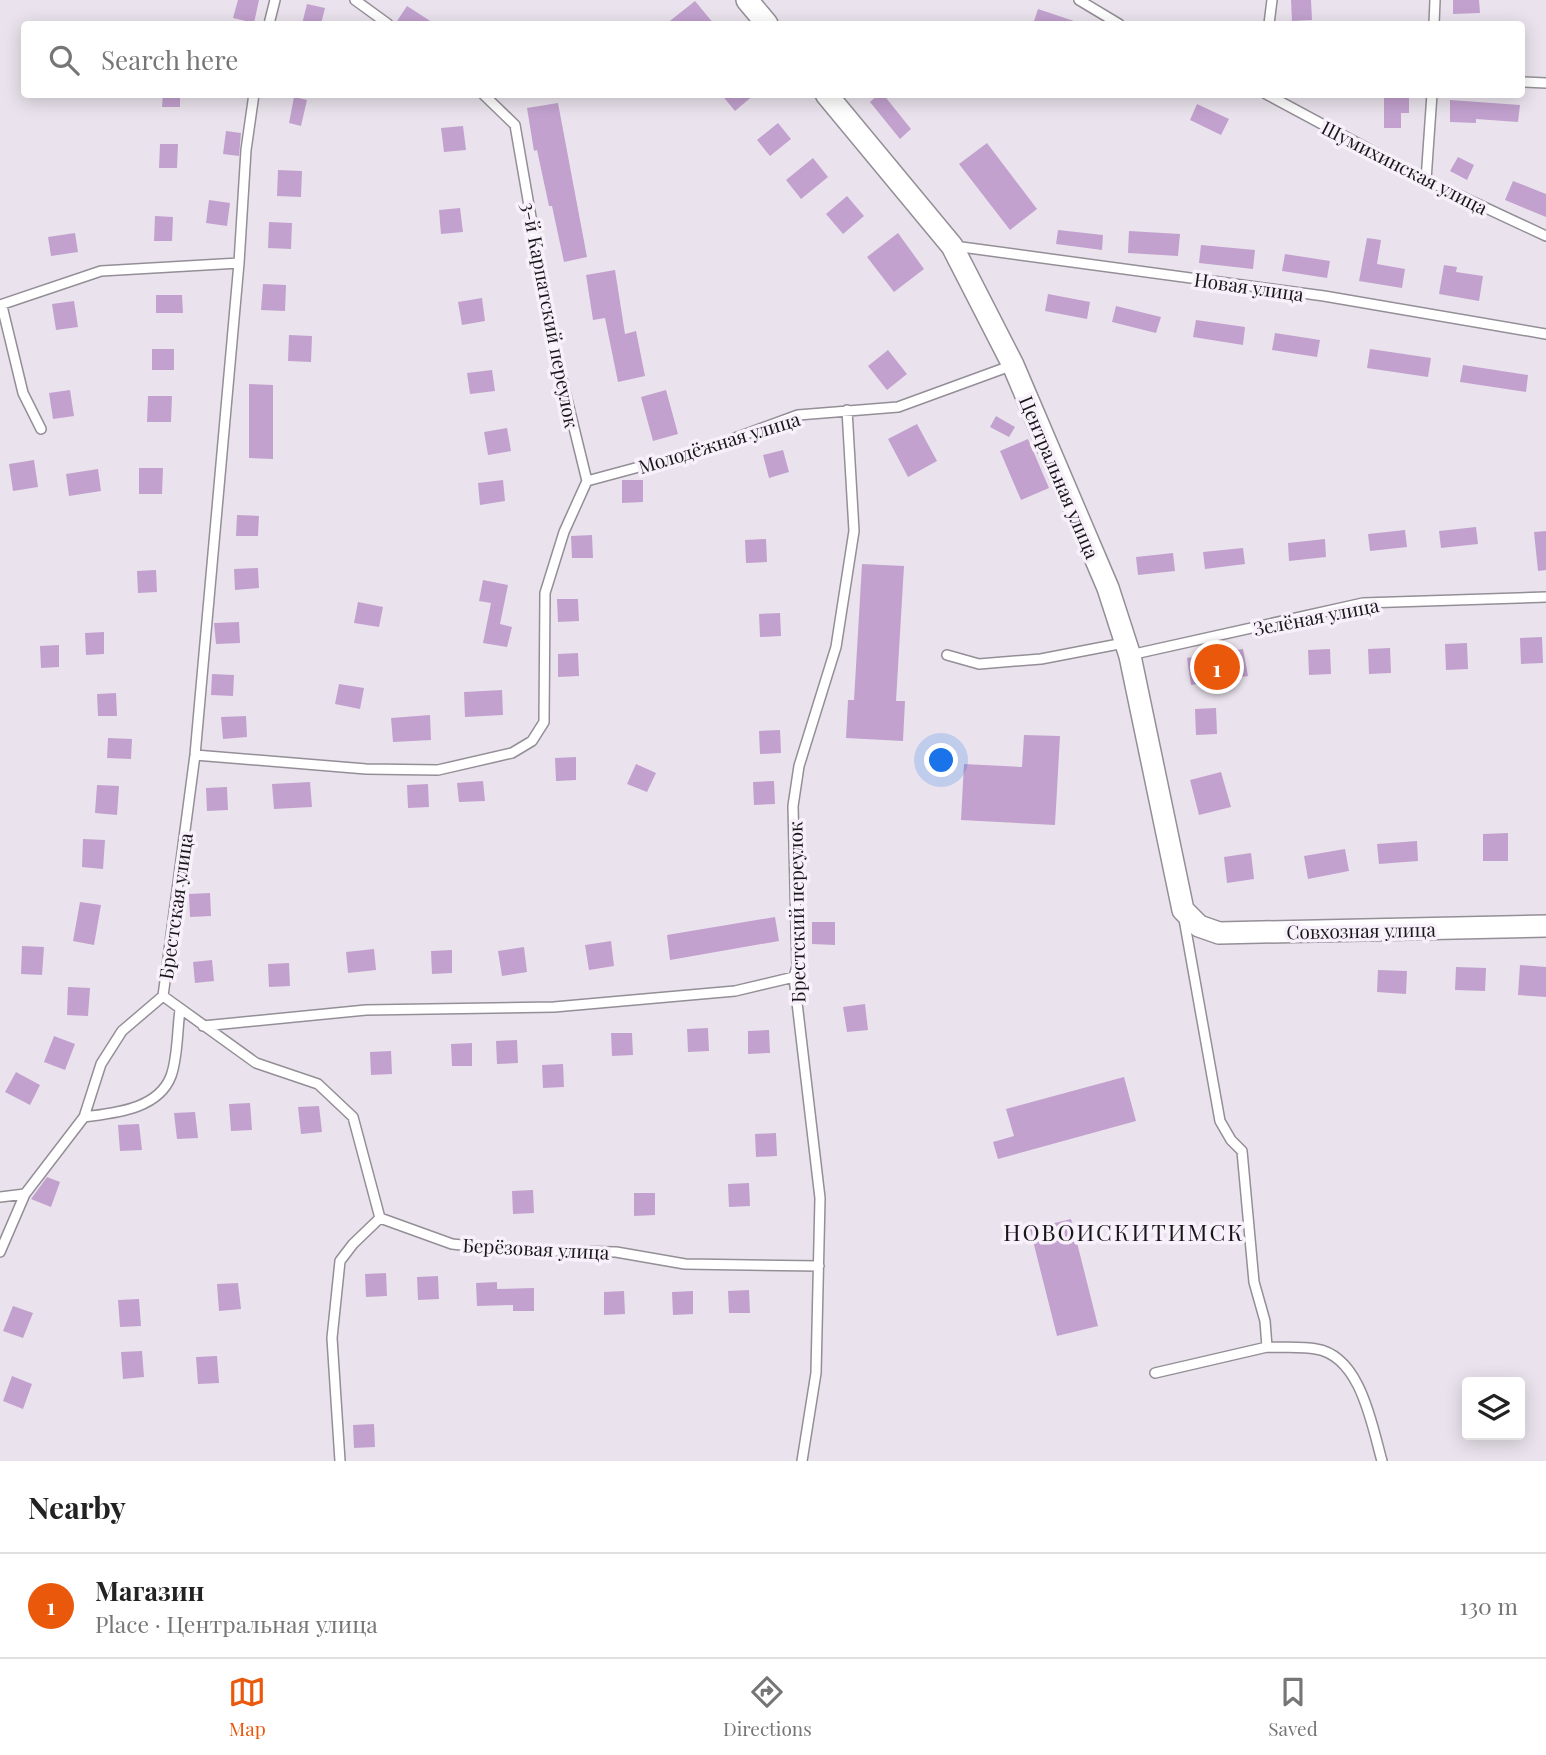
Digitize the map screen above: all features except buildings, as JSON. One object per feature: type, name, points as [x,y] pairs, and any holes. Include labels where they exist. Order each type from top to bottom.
[{"type":"street","points":[[747,0],[765,21]]},
{"type":"street","name":"Центральная улица","points":[[829,98],[952,246],[1013,365],[1108,588],[1128,649],[1183,910]]},
{"type":"street","name":"Совхозная улица","points":[[1183,910],[1199,926],[1219,933],[1546,926]]},
{"type":"lane","points":[[270,21],[275,0]]},
{"type":"lane","points":[[355,0],[384,21]]},
{"type":"lane","points":[[1079,0],[1094,4],[1115,21]]},
{"type":"lane","points":[[1269,21],[1272,0]]},
{"type":"lane","points":[[1434,21],[1435,0]]},
{"type":"lane","points":[[1525,82],[1546,83]]},
{"type":"lane","points":[[41,429],[23,393],[1,305],[101,271],[239,262],[246,150],[253,98]]},
{"type":"lane","name":"3-й Карпатский переулок","points":[[487,98],[515,125],[552,338],[587,481]]},
{"type":"lane","name":"Шумихинская улица","points":[[1273,98],[1426,180],[1546,236]]},
{"type":"lane","points":[[1426,180],[1432,98]]},
{"type":"lane","name":"Новая улица","points":[[952,246],[1324,296],[1546,334]]},
{"type":"lane","name":"Брестская улица","points":[[0,1252],[25,1194],[84,1117],[102,1064],[122,1031],[163,996],[195,755],[239,262]]},
{"type":"lane","name":"Молодёжная улица","points":[[587,481],[702,450],[798,415],[898,407],[1013,365]]},
{"type":"lane","name":"Брестский переулок","points":[[802,1461],[816,1373],[820,1198],[794,977],[797,966],[793,806],[799,766],[836,648],[854,531],[847,410]]},
{"type":"lane","points":[[195,755],[366,769],[438,769],[512,753],[533,741],[544,722],[545,593],[564,532],[587,481]]},
{"type":"lane","name":"Зелёная улица","points":[[947,656],[979,664],[1041,659],[1128,649],[1363,603],[1546,597]]},
{"type":"lane","points":[[1183,910],[1220,1121],[1231,1140],[1242,1151],[1254,1282],[1265,1321],[1267,1347]]},
{"type":"lane","points":[[203,1026],[366,1010],[554,1007],[736,991],[794,977]]},
{"type":"lane","points":[[163,996],[256,1063],[318,1084],[353,1117],[380,1218],[340,1261],[332,1338],[340,1461]]},
{"type":"lane","points":[[84,1117],[126,1111],[150,1100],[163,1088],[171,1077],[180,1010]]},
{"type":"lane","points":[[0,1197],[25,1194]]},
{"type":"lane","name":"Берёзовая улица","points":[[380,1218],[452,1244],[509,1250],[616,1252],[685,1264],[818,1266]]},
{"type":"lane","points":[[1154,1373],[1267,1347],[1319,1349],[1345,1365],[1363,1390],[1382,1461]]},
{"type":"place","name":"Магазин","points":[[1217,667]]},
{"type":"district","name":"НОВОИСКИТИМСК","points":[[1124,1231]]}]
